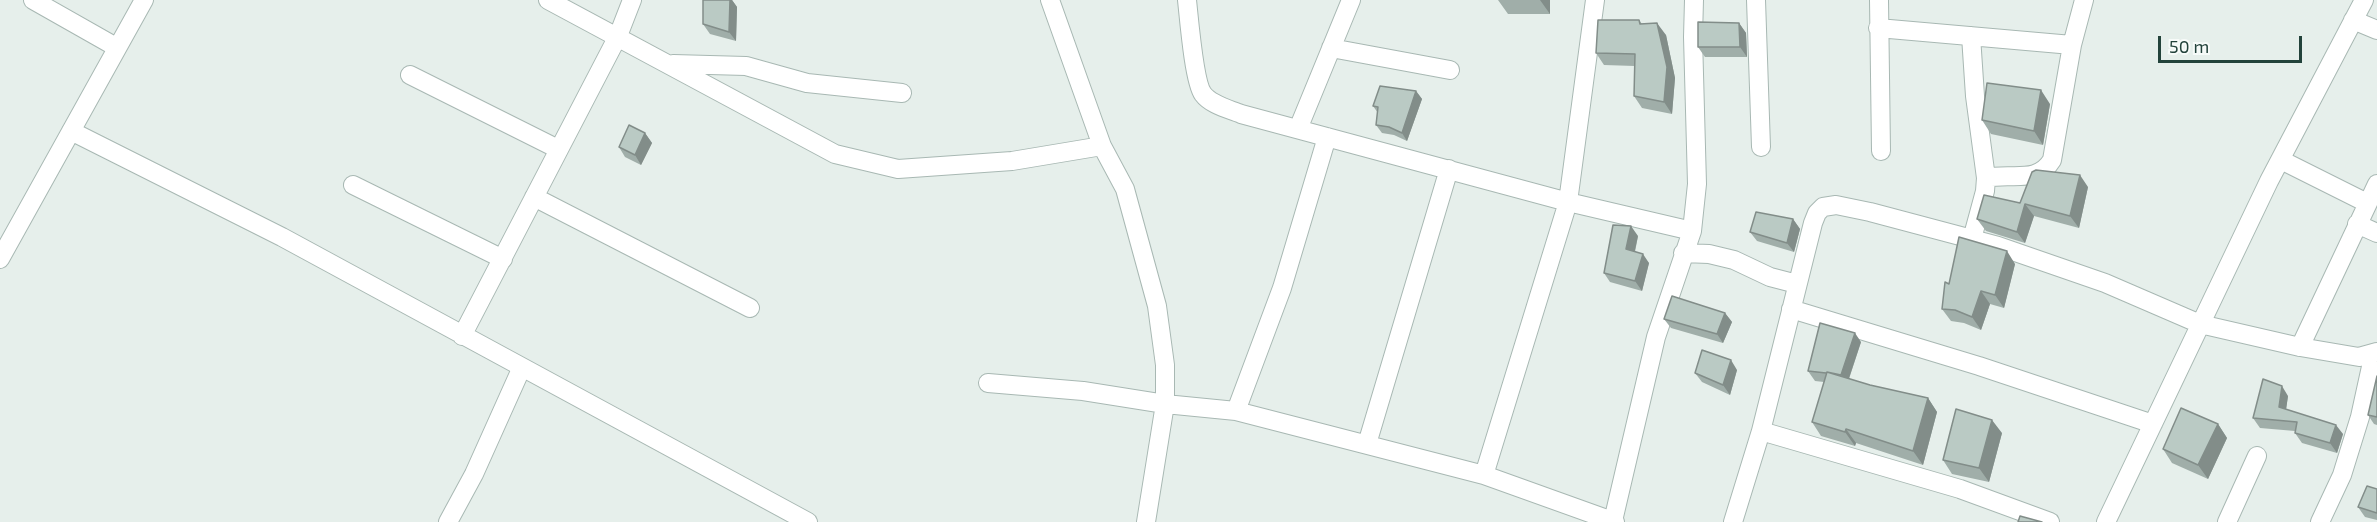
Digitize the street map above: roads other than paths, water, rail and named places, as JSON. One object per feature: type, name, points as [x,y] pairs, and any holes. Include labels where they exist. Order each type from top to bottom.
[{"type":"street","points":[[33,0],[116,47]]},
{"type":"street","points":[[0,260],[144,0]]},
{"type":"street","points":[[548,0],[835,154],[898,168],[1011,161],[1102,146]]},
{"type":"street","points":[[462,336],[618,36],[632,0]]},
{"type":"street","points":[[1050,0],[1102,146],[1125,189],[1157,306],[1165,365],[1165,404],[1150,521]]},
{"type":"street","points":[[1187,0],[1195,64],[1202,93],[1217,104],[1241,114],[1568,202],[1692,231]]},
{"type":"street","points":[[1298,129],[1351,0]]},
{"type":"street","points":[[1484,475],[1568,202],[1595,0]]},
{"type":"street","points":[[988,383],[1083,391],[1165,404],[1236,411],[1484,475],[1614,522],[1656,337],[1692,231],[1697,184],[1694,0]]},
{"type":"street","points":[[1756,0],[1761,147]]},
{"type":"street","points":[[1879,0],[1881,151]]},
{"type":"street","points":[[1986,178],[1997,175],[2037,175],[2046,169],[2052,160],[2072,45],[2084,0]]},
{"type":"street","points":[[2106,522],[2281,160],[2364,0]]},
{"type":"street","points":[[2353,20],[2377,30]]},
{"type":"street","points":[[1878,28],[2072,45]]},
{"type":"street","points":[[1971,36],[1975,96],[1986,178],[1985,191],[1972,239]]},
{"type":"street","points":[[1331,48],[1450,70]]},
{"type":"street","points":[[668,64],[746,66],[807,83],[902,93]]},
{"type":"street","points":[[410,75],[558,149]]},
{"type":"street","points":[[71,130],[282,237],[808,522]]},
{"type":"street","points":[[1236,411],[1282,288],[1327,137]]},
{"type":"street","points":[[2281,160],[2367,203]]},
{"type":"street","points":[[1367,444],[1449,169]]},
{"type":"street","points":[[2300,346],[2377,184]]},
{"type":"street","points":[[353,185],[503,259]]},
{"type":"street","points":[[534,197],[750,308]]},
{"type":"street","points":[[1733,522],[1761,431],[1813,223],[1817,213],[1823,207],[1836,205],[1972,239],[2105,283],[2200,324],[2359,357],[2375,352]]},
{"type":"street","points":[[2357,224],[2377,233]]},
{"type":"street","points":[[1683,253],[1709,254],[1734,260],[1770,278],[1797,284]]},
{"type":"street","points":[[1791,309],[1979,366],[2153,424]]},
{"type":"street","points":[[2320,522],[2342,475],[2360,417],[2375,352]]},
{"type":"street","points":[[448,522],[474,474],[522,368]]},
{"type":"street","points":[[1761,431],[1960,489],[2050,522]]},
{"type":"street","points":[[2227,522],[2257,456]]}]
